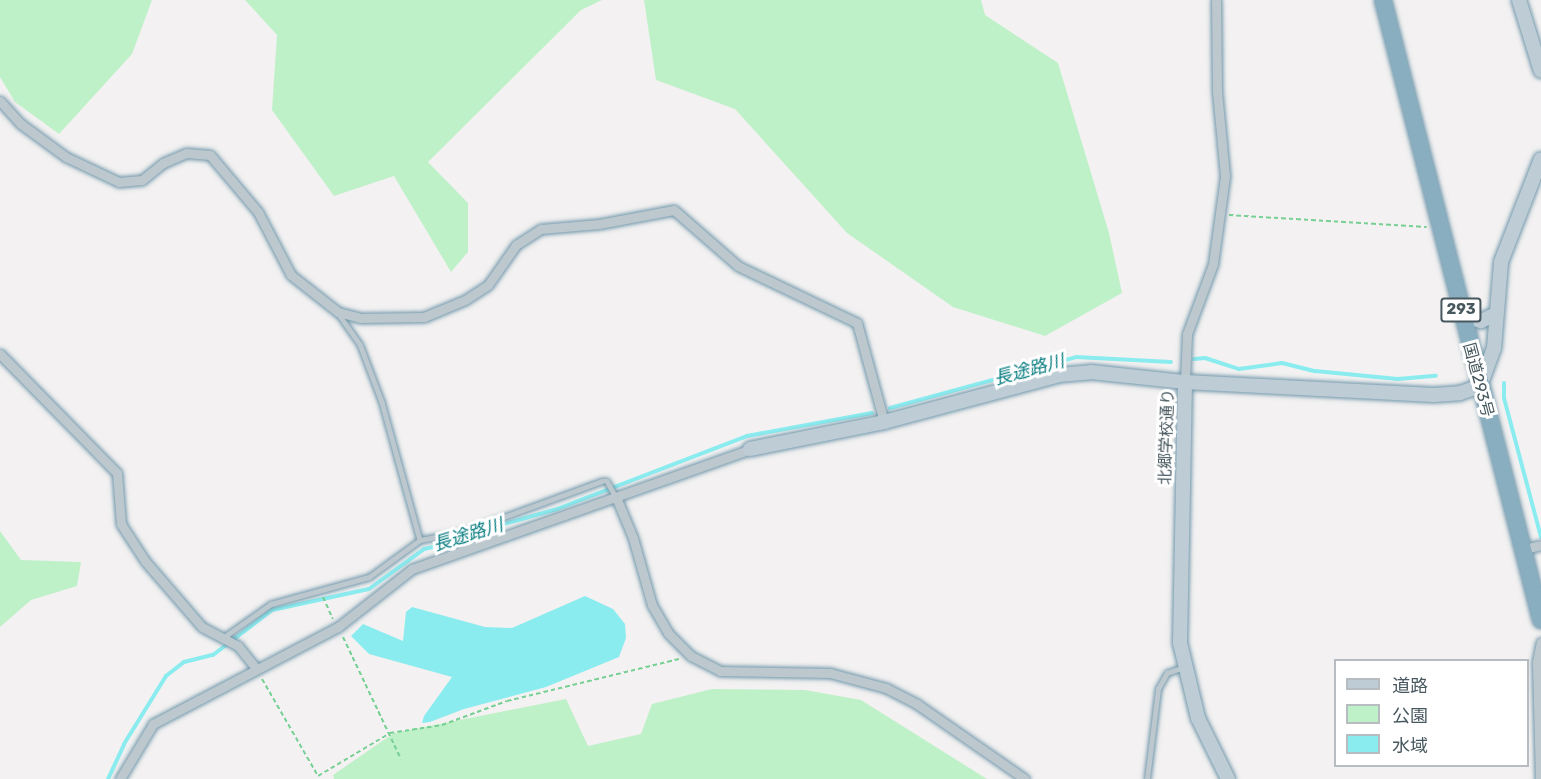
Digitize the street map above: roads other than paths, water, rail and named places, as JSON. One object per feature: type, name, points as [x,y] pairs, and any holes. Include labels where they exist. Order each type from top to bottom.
[{"type":"highway","name":"国道293号","points":[[1383,0],[1480,386],[1534,547],[1541,620]]},
{"type":"street","points":[[120,779],[153,724],[338,627],[371,599],[426,562],[750,449],[884,422],[1059,375],[1091,372],[1185,382],[1187,334],[1207,285],[1224,176],[1217,91],[1216,0]]},
{"type":"street","points":[[1519,0],[1541,71]]},
{"type":"street","points":[[0,101],[21,124],[66,157],[119,182],[142,180],[163,163],[186,153],[210,155],[258,212],[291,275],[338,312],[360,318],[424,317],[479,292],[516,245],[541,229],[599,224],[674,210],[738,266],[857,323],[884,422]]},
{"type":"street","points":[[1480,386],[1494,348],[1501,262],[1541,159]]},
{"type":"street","points":[[1462,315],[1481,321],[1496,314]]},
{"type":"street","points":[[0,354],[117,473],[118,516],[145,561],[202,627],[238,646],[256,668]]},
{"type":"street","name":"北郷学校通り","points":[[1228,779],[1198,718],[1184,667],[1178,617],[1185,382],[1434,395],[1460,393],[1480,386]]},
{"type":"street","points":[[616,497],[633,538],[652,605],[668,633],[691,656],[720,670],[830,673],[886,688],[910,699],[1025,779]]},
{"type":"street","points":[[1540,779],[1537,662],[1541,642]]},
{"type":"lane","points":[[338,312],[360,344],[378,393],[420,540]]},
{"type":"lane","points":[[224,637],[271,604],[369,577],[420,540],[463,531],[602,481],[607,481],[616,497]]},
{"type":"lane","points":[[1148,779],[1158,689],[1167,673],[1184,667]]},
{"type":"water","points":[[585,596],[613,609],[625,624],[626,638],[619,657],[546,687],[464,709],[430,722],[422,723],[424,716],[452,677],[369,654],[351,636],[363,624],[403,641],[406,612],[412,607],[485,627],[512,628]]},
{"type":"waterway","name":"長途路川","points":[[890,408],[1076,357],[1171,362]]},
{"type":"waterway","name":"長途路川","points":[[1194,359],[1205,358],[1239,369],[1282,363],[1315,371],[1398,379],[1436,376]]},
{"type":"waterway","name":"長途路川","points":[[1504,383],[1504,398],[1541,537]]},
{"type":"waterway","name":"長途路川","points":[[108,779],[124,744],[166,676],[184,662],[213,655],[272,610],[369,589],[424,549],[462,541],[486,529],[557,509],[747,436],[872,413]]}]
